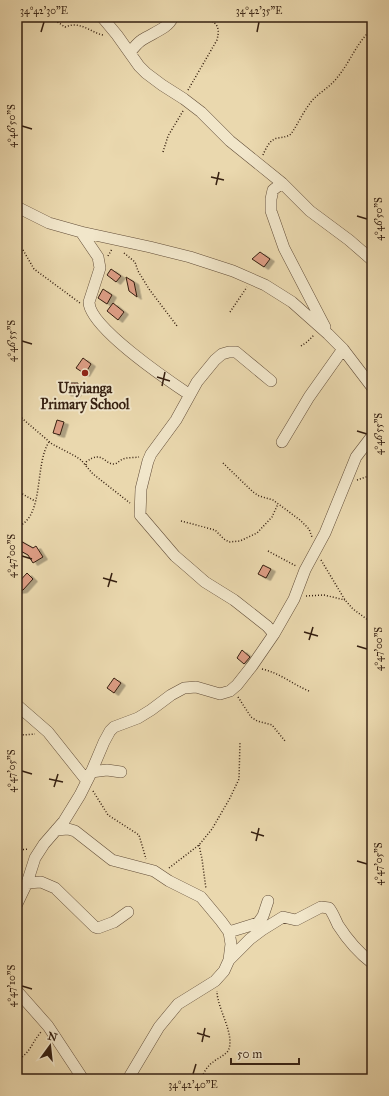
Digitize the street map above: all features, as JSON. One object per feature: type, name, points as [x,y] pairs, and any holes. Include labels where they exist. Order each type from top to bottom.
[{"type":"street","points":[[102,17],[146,73],[201,112],[230,141],[282,183],[310,211],[349,240],[372,260]]},
{"type":"street","points":[[130,52],[140,42],[164,28],[173,17]]},
{"type":"street","points":[[282,183],[273,190],[271,212],[284,248],[325,331]]},
{"type":"street","points":[[17,207],[49,223],[117,242],[190,257],[252,278],[282,294],[325,331],[343,349],[372,387]]},
{"type":"street","points":[[81,232],[98,257],[100,268],[89,302],[89,307],[92,313],[104,327],[139,359],[190,395]]},
{"type":"street","points":[[282,442],[309,397],[343,349]]},
{"type":"street","points":[[271,381],[236,352],[222,354],[215,360],[197,382],[176,420],[148,460],[141,489],[140,515],[167,547],[189,568],[205,582],[239,604],[267,626],[274,634]]},
{"type":"street","points":[[17,904],[35,858],[44,844],[68,815],[88,779],[110,731],[152,710],[171,695],[184,688],[196,687],[220,694],[225,693],[234,688],[252,666],[274,634],[294,599],[305,570],[325,533],[356,457],[372,436]]},
{"type":"street","points":[[17,705],[48,732],[88,779]]},
{"type":"street","points":[[88,779],[107,770],[121,772]]},
{"type":"street","points":[[56,830],[68,829],[75,831],[112,860],[154,872],[168,881],[201,897],[222,921],[229,932],[231,950],[229,960],[220,977],[178,1004],[168,1015],[128,1079]]},
{"type":"street","points":[[26,883],[41,882],[54,888],[95,927],[98,928],[114,922],[128,912]]},
{"type":"street","points":[[229,932],[258,923],[263,916],[268,901]]},
{"type":"street","points":[[229,960],[250,939],[280,919],[286,917],[296,920],[324,906],[329,908],[338,925],[365,958],[372,962]]},
{"type":"street","points":[[17,991],[48,1026],[79,1077]]},
{"type":"path","points":[[50,17],[64,27],[76,25],[87,28],[96,33],[117,35]]},
{"type":"path","points":[[163,152],[168,136],[182,114],[184,99],[219,34],[219,28],[214,22],[202,17]]},
{"type":"path","points":[[258,163],[274,139],[291,134],[310,103],[335,81],[344,70],[357,45],[372,29]]},
{"type":"path","points":[[100,268],[117,242],[135,262],[138,271],[149,289],[177,326]]},
{"type":"path","points":[[23,250],[34,269],[76,300],[89,307]]},
{"type":"path","points":[[230,312],[252,278]]},
{"type":"path","points":[[301,346],[325,331]]},
{"type":"path","points":[[17,414],[57,448],[75,456],[93,474],[130,504],[140,515]]},
{"type":"path","points":[[17,527],[27,521],[32,512],[44,451],[49,442]]},
{"type":"path","points":[[86,466],[86,462],[97,456],[104,458],[112,464],[115,464],[125,458],[151,454]]},
{"type":"path","points":[[223,463],[253,492],[259,496],[273,500],[306,524],[311,534],[315,554],[345,600],[372,623]]},
{"type":"path","points":[[17,491],[35,502]]},
{"type":"path","points":[[181,521],[215,530],[229,542],[240,541],[257,533],[272,517],[278,504]]},
{"type":"path","points":[[268,551],[305,570]]},
{"type":"path","points":[[294,599],[318,594],[345,600]]},
{"type":"path","points":[[252,666],[278,674],[308,691]]},
{"type":"path","points":[[234,688],[251,717],[257,721],[272,725],[285,741]]},
{"type":"path","points":[[17,734],[24,735],[48,732]]},
{"type":"path","points":[[88,779],[92,790],[108,815],[139,835],[154,872],[180,861],[199,845],[212,829],[237,785],[240,773],[240,742]]},
{"type":"path","points":[[199,845],[206,890]]},
{"type":"path","points":[[200,1079],[208,1066],[227,1052],[229,1046],[229,1034],[217,996],[217,985],[220,977]]},
{"type":"path","points":[[17,1060],[24,1057],[28,1053],[37,1037],[48,1026]]},
{"type":"building","points":[[260,252],[270,259],[264,267],[252,259]]},
{"type":"building","points":[[111,269],[121,276],[116,282],[107,275]]},
{"type":"building","points":[[126,277],[134,282],[137,297],[129,291]]},
{"type":"building","points":[[103,289],[112,295],[107,304],[98,298]]},
{"type":"building","points":[[113,303],[124,312],[118,320],[107,311]]},
{"type":"building","points":[[83,358],[91,364],[85,374],[76,368]]},
{"type":"building","points":[[66,383],[78,383],[76,394],[66,393]]},
{"type":"building","points":[[57,420],[64,422],[60,435],[53,433]]},
{"type":"building","points":[[17,539],[33,548],[36,546],[43,557],[33,563],[28,555],[17,549]]},
{"type":"building","points":[[263,565],[271,569],[266,578],[258,574]]},
{"type":"building","points":[[27,573],[33,579],[23,590],[17,591],[17,584]]},
{"type":"building","points":[[242,650],[250,657],[244,664],[237,658]]},
{"type":"building","points":[[114,678],[121,683],[114,693],[107,688]]},
{"type":"place","name":"Unyianga Primary School","points":[[85,373]]}]
